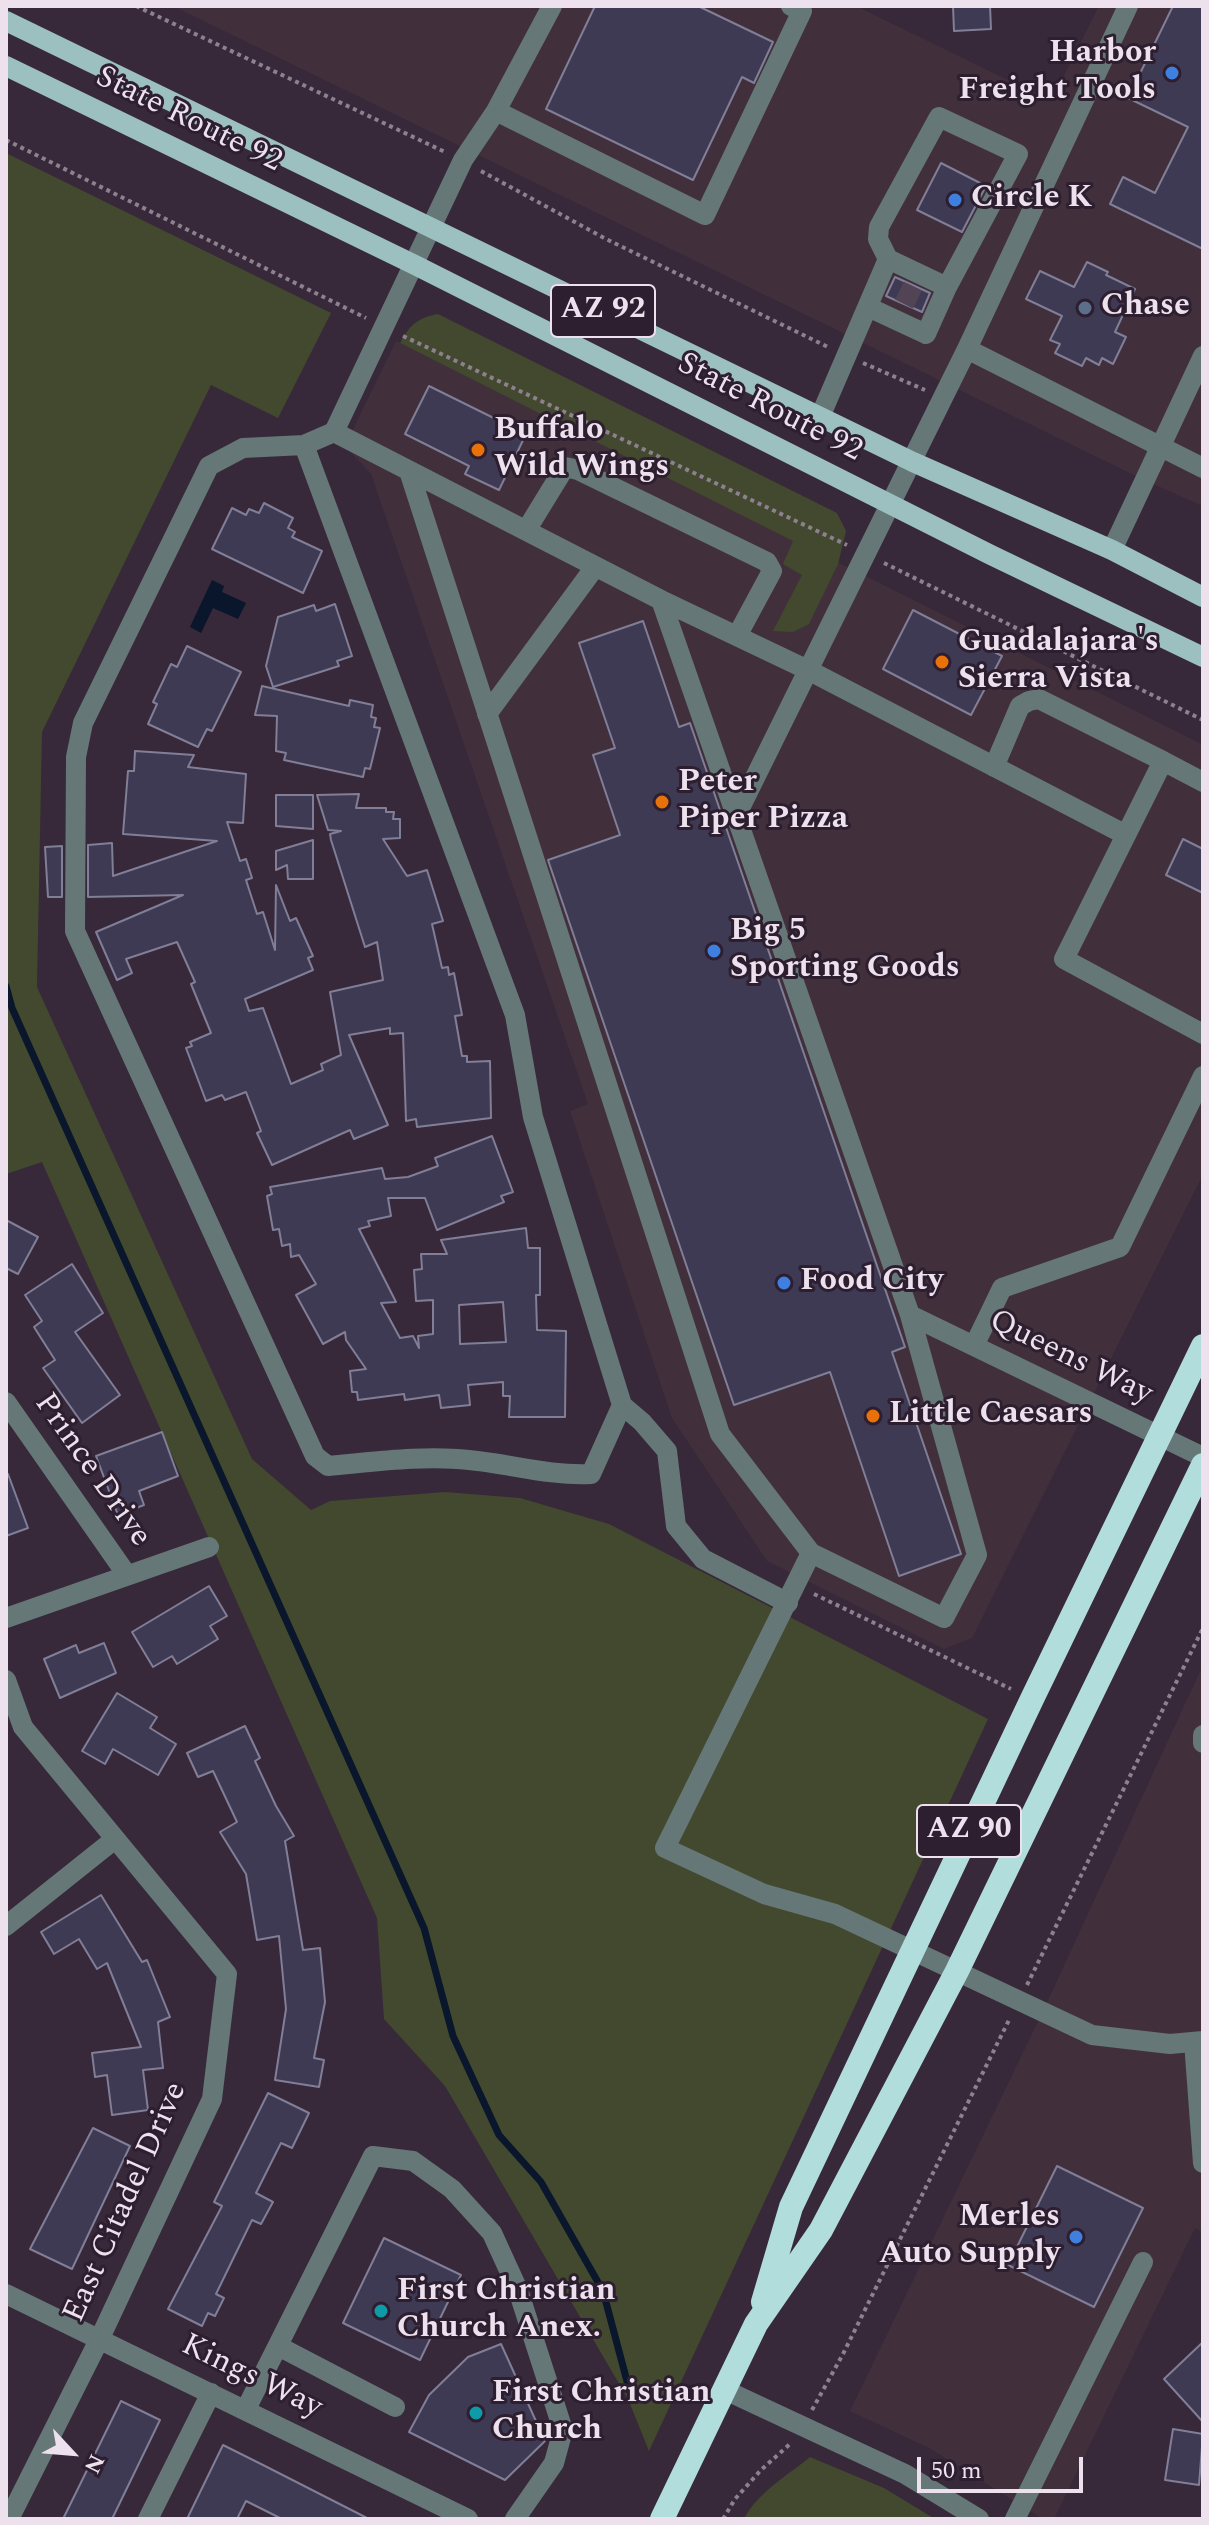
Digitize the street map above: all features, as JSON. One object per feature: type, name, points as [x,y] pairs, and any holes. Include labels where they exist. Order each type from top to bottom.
[{"type":"highway","name":"AZ 90","points":[[662,2519],[756,2324],[791,2207],[1203,1346]]},
{"type":"highway","name":"AZ 90","points":[[756,2324],[821,2230],[957,1971],[1203,1465]]},
{"type":"main road","name":"State Route 92","points":[[6,21],[913,462],[1112,550],[1203,597]]},
{"type":"main road","name":"State Route 92","points":[[6,66],[415,265],[1203,657]]},
{"type":"street","points":[[552,6],[496,111],[463,160],[334,432],[304,445],[243,448],[209,466],[83,723],[76,757],[75,931],[315,1456],[328,1466],[399,1460],[467,1459],[560,1475],[591,1474],[622,1405]]},
{"type":"street","points":[[496,111],[705,215],[802,11],[791,6]]},
{"type":"street","points":[[736,816],[913,462],[1128,6]]},
{"type":"street","points":[[868,307],[901,312],[926,334],[947,287],[1018,154],[939,117],[879,227],[878,239],[888,259],[916,279],[947,287]]},
{"type":"street","points":[[820,417],[888,259]]},
{"type":"street","points":[[967,349],[1203,468]]},
{"type":"street","points":[[1112,550],[1203,356]]},
{"type":"street","points":[[334,432],[527,529],[595,567],[810,671],[1126,835]]},
{"type":"street","points":[[304,445],[515,1015],[533,1117],[622,1405],[642,1422],[667,1451],[676,1526],[703,1559],[792,1594]]},
{"type":"street","points":[[527,529],[565,467],[578,470],[767,562],[772,571],[737,636]]},
{"type":"street","points":[[409,471],[720,1434],[811,1553],[944,1618],[977,1555],[910,1315],[661,600]]},
{"type":"street","points":[[487,714],[595,567]]},
{"type":"street","points":[[994,767],[1020,706],[1039,699],[1203,782]]},
{"type":"street","points":[[1163,761],[1064,959],[1203,1034]]},
{"type":"street","points":[[974,1346],[1002,1288],[1120,1247],[1203,1076]]},
{"type":"street","name":"Queens Way","points":[[910,1315],[1203,1457]]},
{"type":"street","name":"Prince Drive","points":[[6,1402],[127,1575]]},
{"type":"street","points":[[6,1618],[209,1547]]},
{"type":"street","points":[[811,1553],[665,1848],[764,1894],[835,1914],[1092,2035],[1170,2044],[1198,2042],[1203,2163]]},
{"type":"street","name":"East Citadel Drive","points":[[6,1680],[23,1727],[227,1974],[212,2099],[100,2338],[9,2519]]},
{"type":"street","points":[[1203,1735],[1203,1743]]},
{"type":"street","points":[[6,1926],[115,1839]]},
{"type":"street","points":[[246,2409],[373,2156],[413,2161],[442,2182],[492,2233],[518,2290],[563,2430],[554,2463],[515,2519]]},
{"type":"street","points":[[1015,2519],[1143,2262]]},
{"type":"street","name":"Kings Way","points":[[6,2294],[468,2519]]},
{"type":"street","points":[[278,2346],[395,2407]]},
{"type":"street","points":[[725,2390],[905,2474],[979,2519]]},
{"type":"street","points":[[148,2519],[211,2393]]},
{"type":"path","points":[[136,6],[463,160],[606,239],[943,399]]},
{"type":"path","points":[[6,140],[385,327],[866,554],[1203,720]]},
{"type":"path","points":[[792,1594],[1032,1699]]},
{"type":"path","points":[[723,2519],[735,2499],[761,2470],[787,2448],[803,2426],[843,2354],[1203,1628]]},
{"type":"shaded area","points":[[173,6],[856,6],[1051,101],[1099,6],[1203,6],[1203,506],[1144,480]]},
{"type":"shaded area","points":[[396,341],[1203,745],[1203,1174],[972,1638],[944,1649],[767,1561],[672,1418],[570,1111],[588,1104],[371,474],[345,446]]},
{"type":"shaded area","points":[[1203,1665],[1203,2232],[1195,2228],[1054,2519],[1043,2519],[931,2449],[850,2411],[1043,2011]]},
{"type":"green space","points":[[6,153],[331,313],[278,418],[211,385],[42,732],[37,987],[252,1459],[311,1510],[330,1501],[445,1492],[520,1498],[609,1524],[988,1719],[649,2451],[628,2399],[445,2086],[384,2019],[377,1918],[42,1162],[6,1174]]},
{"type":"green space","points":[[438,314],[837,513],[846,531],[838,564],[809,624],[793,632],[773,631],[802,575],[783,564],[793,541],[400,343],[415,323]]},
{"type":"green space","points":[[810,2457],[884,2488],[935,2519],[744,2519],[765,2493]]},
{"type":"water","points":[[212,580],[224,586],[222,592],[246,603],[238,619],[213,608],[201,633],[190,627]]},
{"type":"building","points":[[595,6],[698,6],[773,42],[754,83],[742,77],[693,180],[546,109]]},
{"type":"building","points":[[953,6],[990,6],[991,29],[954,31]]},
{"type":"building","points":[[1173,6],[1203,6],[1203,249],[1110,204],[1123,177],[1155,193],[1188,127],[1128,98]]},
{"type":"building","name":"Circle K","points":[[941,163],[986,186],[962,232],[917,210]]},
{"type":"building","name":"Chase","points":[[1087,262],[1135,289],[1115,332],[1126,337],[1113,364],[1102,358],[1099,365],[1086,358],[1082,366],[1055,353],[1060,344],[1050,340],[1062,316],[1026,299],[1040,271],[1074,287]]},
{"type":"building","name":"Circle K","points":[[895,277],[930,293],[922,312],[886,296]]},
{"type":"building","name":"Buffalo Wild Wings","points":[[429,386],[526,434],[499,490],[465,474],[469,466],[405,434]]},
{"type":"building","points":[[264,503],[293,518],[288,528],[295,532],[292,537],[322,551],[303,593],[212,549],[232,508],[246,515],[249,509],[259,513]]},
{"type":"building","points":[[335,604],[352,656],[337,661],[339,666],[273,687],[266,666],[278,617],[314,605],[316,611]]},
{"type":"building","name":"Guadalajara's Sierra Vista","points":[[913,610],[1002,656],[971,715],[883,669]]},
{"type":"building","points":[[643,621],[679,727],[690,723],[905,1347],[892,1352],[961,1554],[899,1576],[830,1372],[734,1405],[548,860],[620,835],[593,755],[615,748],[579,643]]},
{"type":"building","points":[[187,646],[241,672],[212,731],[207,729],[198,747],[148,724],[157,704],[153,702],[171,664],[177,667]]},
{"type":"building","points":[[262,686],[349,706],[350,700],[373,705],[371,717],[376,718],[374,727],[380,728],[370,769],[365,768],[363,777],[284,760],[286,753],[276,751],[277,716],[255,715]]},
{"type":"building","points":[[135,751],[194,755],[188,767],[246,774],[243,823],[227,822],[240,861],[246,859],[252,878],[246,880],[257,914],[263,912],[275,950],[276,885],[290,921],[296,918],[313,956],[308,958],[313,970],[245,999],[249,1011],[263,1008],[291,1084],[323,1070],[321,1064],[341,1055],[330,992],[383,980],[377,942],[365,947],[331,840],[330,834],[341,831],[328,830],[317,795],[359,794],[356,808],[386,808],[386,812],[394,812],[393,819],[400,819],[400,838],[383,839],[407,876],[427,870],[443,921],[432,924],[442,968],[448,967],[449,975],[454,973],[462,1015],[455,1016],[462,1056],[467,1056],[467,1062],[490,1061],[491,1118],[417,1127],[416,1119],[406,1121],[403,1033],[390,1034],[390,1028],[349,1035],[388,1125],[354,1139],[350,1130],[272,1165],[257,1133],[261,1131],[246,1092],[225,1100],[222,1095],[206,1101],[186,1048],[192,1046],[190,1042],[211,1033],[191,984],[195,982],[177,942],[126,959],[132,973],[117,980],[96,932],[183,895],[88,897],[88,845],[112,843],[113,876],[217,841],[123,834],[128,771],[134,771]]},
{"type":"building","points":[[276,795],[313,795],[313,829],[276,826]]},
{"type":"building","points":[[1183,839],[1203,849],[1203,893],[1166,875]]},
{"type":"building","points":[[313,840],[313,879],[288,879],[287,865],[276,870],[276,851]]},
{"type":"building","points":[[62,846],[62,897],[48,897],[45,847]]},
{"type":"building","points":[[492,1136],[513,1192],[501,1196],[504,1202],[437,1230],[425,1198],[388,1198],[391,1216],[368,1221],[370,1226],[359,1229],[396,1302],[381,1303],[400,1338],[413,1336],[419,1348],[418,1336],[433,1334],[433,1300],[416,1301],[414,1270],[422,1269],[421,1254],[447,1254],[441,1240],[526,1228],[528,1248],[540,1248],[537,1330],[566,1331],[565,1417],[509,1417],[510,1396],[503,1396],[503,1382],[468,1385],[470,1405],[441,1408],[439,1395],[405,1400],[404,1394],[358,1400],[357,1392],[352,1392],[350,1371],[366,1369],[346,1340],[345,1332],[323,1344],[296,1295],[316,1284],[299,1255],[291,1257],[290,1244],[282,1246],[279,1229],[273,1230],[267,1196],[272,1194],[270,1187],[382,1168],[385,1179],[408,1177],[438,1166],[435,1158]],"holes":[[[503,1302],[506,1342],[460,1344],[459,1305]]]},
{"type":"building","points":[[6,1220],[38,1237],[18,1274],[6,1268]]},
{"type":"building","points":[[72,1264],[103,1313],[75,1332],[120,1395],[82,1423],[43,1368],[55,1360],[34,1327],[42,1321],[25,1295]]},
{"type":"building","points":[[162,1432],[178,1476],[139,1491],[144,1505],[118,1515],[96,1456]]},
{"type":"building","points":[[6,1475],[28,1528],[6,1536]]},
{"type":"building","points":[[209,1586],[227,1616],[210,1626],[218,1639],[177,1664],[172,1656],[153,1667],[132,1632]]},
{"type":"building","points":[[104,1643],[116,1673],[60,1698],[44,1659],[76,1645],[79,1653]]},
{"type":"building","points":[[117,1693],[157,1717],[150,1728],[176,1744],[158,1775],[113,1749],[105,1764],[82,1751]]},
{"type":"building","points":[[245,1726],[260,1758],[255,1761],[294,1836],[285,1841],[303,1950],[320,1948],[325,2002],[314,2058],[324,2060],[319,2087],[275,2080],[286,2009],[279,1936],[257,1940],[246,1874],[220,1832],[237,1822],[213,1771],[198,1777],[187,1753]]},
{"type":"building","points":[[101,1895],[142,1962],[147,1960],[170,2017],[158,2022],[163,2068],[143,2070],[148,2110],[112,2115],[107,2075],[95,2077],[92,2053],[141,2047],[107,1963],[97,1969],[79,1939],[54,1954],[41,1932]]},
{"type":"building","points":[[268,2093],[309,2113],[292,2148],[281,2143],[256,2193],[273,2202],[261,2224],[252,2220],[216,2294],[224,2298],[215,2316],[208,2313],[202,2326],[168,2309],[222,2206],[214,2202]]},
{"type":"building","points":[[93,2128],[130,2146],[72,2269],[30,2249]]},
{"type":"building","name":"Merles Auto Supply","points":[[1057,2166],[1143,2208],[1094,2307],[1008,2265]]},
{"type":"building","name":"First Christian Church Anex.","points":[[384,2238],[461,2275],[420,2360],[343,2323]]},
{"type":"building","points":[[1203,2342],[1203,2422],[1164,2379]]},
{"type":"building","name":"First Christian Church","points":[[501,2344],[545,2441],[505,2480],[409,2432],[429,2395],[468,2357]]},
{"type":"building","points":[[121,2401],[160,2420],[112,2519],[63,2519]]},
{"type":"building","points":[[1173,2429],[1203,2434],[1199,2485],[1165,2480]]},
{"type":"building","points":[[223,2445],[369,2519],[282,2519],[246,2501],[237,2519],[187,2519]]},
{"type":"waterway","points":[[6,986],[12,1008],[424,1928],[453,2036],[499,2135],[541,2182],[603,2291],[628,2385]]},
{"type":"tunnel","points":[[904,304],[914,284]]},
{"type":"place","name":"Harbor Freight Tools","points":[[1172,73]]},
{"type":"place","name":"Circle K","points":[[955,200]]},
{"type":"place","name":"Chase","points":[[1085,308]]},
{"type":"place","name":"Buffalo Wild Wings","points":[[478,450]]},
{"type":"place","name":"Guadalajara's Sierra Vista","points":[[942,662]]},
{"type":"place","name":"Peter Piper Pizza","points":[[662,802]]},
{"type":"place","name":"Big 5 Sporting Goods","points":[[714,951]]},
{"type":"place","name":"Food City","points":[[784,1283]]},
{"type":"place","name":"Little Caesars","points":[[873,1416]]},
{"type":"place","name":"Merles Auto Supply","points":[[1076,2237]]},
{"type":"place","name":"First Christian Church Anex.","points":[[381,2311]]},
{"type":"place","name":"First Christian Church","points":[[476,2413]]}]
